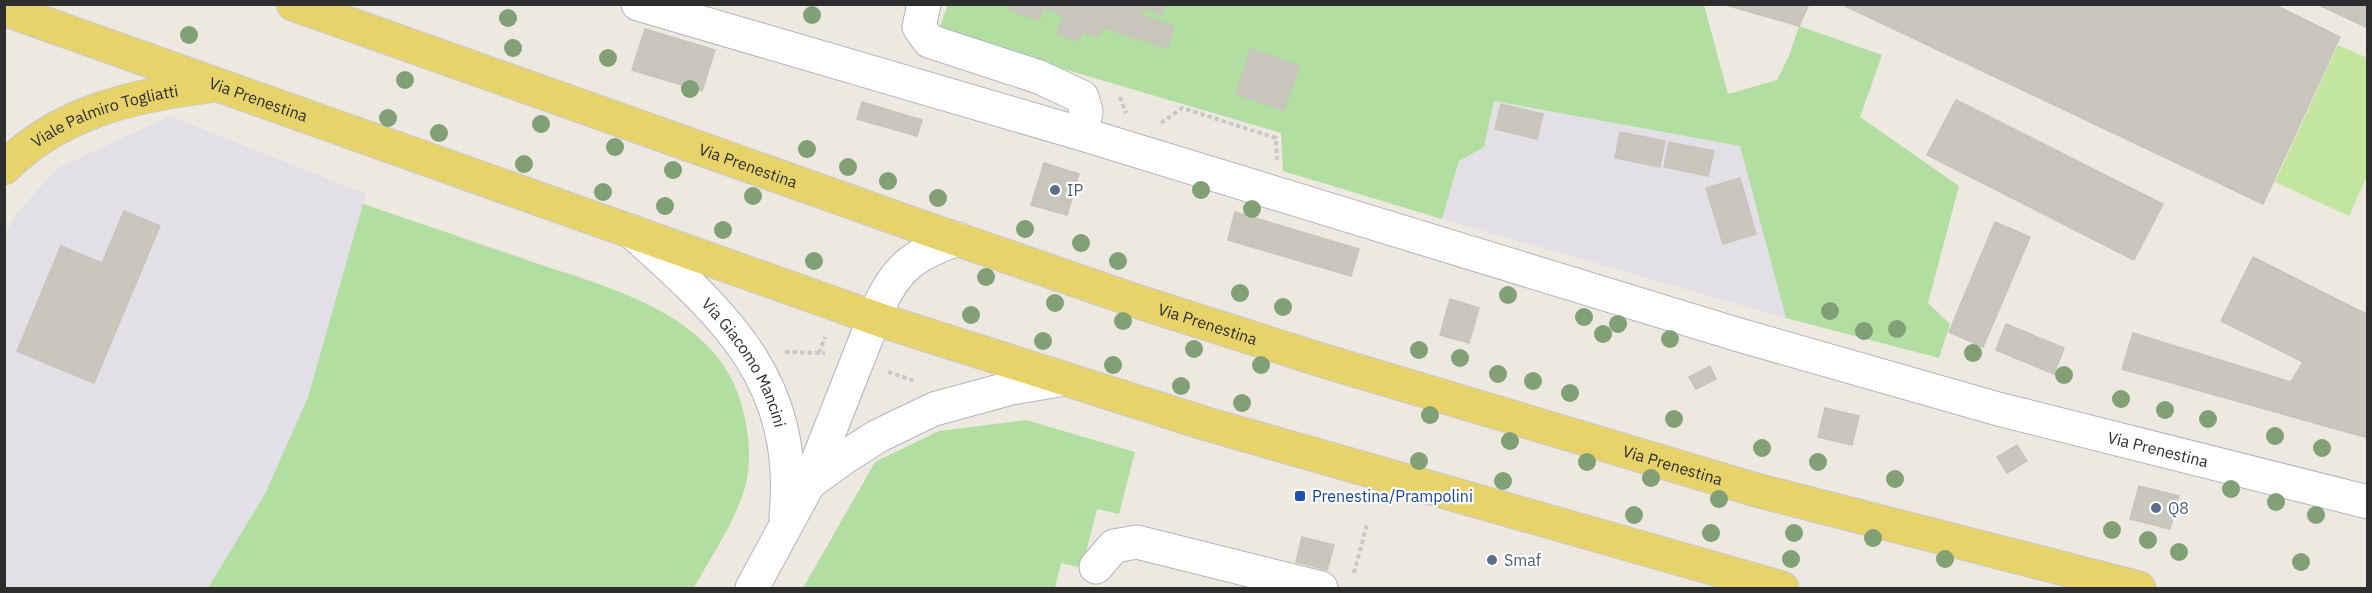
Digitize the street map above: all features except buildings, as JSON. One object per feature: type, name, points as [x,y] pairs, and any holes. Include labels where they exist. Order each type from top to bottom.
[{"type":"main road","name":"Via Prenestina","points":[[293,4],[337,12],[958,240],[1150,306],[1534,425],[1767,493],[2139,588]]},
{"type":"main road","name":"Via Prenestina","points":[[4,9],[214,86],[630,230],[874,318],[1218,427],[1782,588]]},
{"type":"main road","name":"Viale Palmiro Togliatti","points":[[4,168],[30,145],[79,117],[154,94],[214,86]]},
{"type":"street","name":"Via Prenestina","points":[[638,4],[1082,134],[1739,335],[1965,400],[2367,502]]},
{"type":"street","points":[[924,4],[919,27],[928,41],[1039,77],[1082,97],[1086,111],[1082,134]]},
{"type":"street","name":"Via Giacomo Mancini","points":[[630,230],[728,325],[771,393],[783,430],[787,456],[785,527]]},
{"type":"street","points":[[809,483],[874,318],[893,279],[906,264],[925,251],[958,240]]},
{"type":"street","name":"Via Giacomo Mancini","points":[[752,588],[809,483],[878,436],[934,409],[1011,388],[1065,379]]},
{"type":"street","points":[[1096,567],[1114,546],[1137,542],[1321,588]]},
{"type":"path","points":[[1116,88],[1126,114],[1137,117]]},
{"type":"path","points":[[1160,123],[1182,108],[1276,138],[1278,170]]},
{"type":"path","points":[[819,353],[825,338]]},
{"type":"path","points":[[784,352],[833,353]]},
{"type":"path","points":[[880,370],[923,384]]},
{"type":"path","points":[[1354,573],[1366,524]]},
{"type":"shaded area","points":[[1494,101],[1741,146],[1786,318],[1442,219],[1459,161],[1484,146]]},
{"type":"shaded area","points":[[170,116],[366,194],[308,397],[265,494],[208,588],[5,588],[5,234],[15,216],[56,169]]},
{"type":"green space","points":[[948,4],[1704,5],[1728,94],[1777,80],[1789,56],[1799,26],[1882,55],[1860,117],[1959,186],[1928,303],[1950,324],[1939,358],[1786,318],[1740,146],[1494,101],[1484,147],[1459,161],[1442,219],[1283,171],[1281,133],[938,32]]},
{"type":"green space","points":[[2338,45],[2367,58],[2367,176],[2349,216],[2275,182]]},
{"type":"green space","points":[[363,204],[629,296],[661,311],[691,331],[715,354],[734,383],[745,419],[749,464],[744,491],[734,516],[694,588],[208,588],[265,494],[308,397]]},
{"type":"green space","points":[[1026,420],[1135,452],[1119,514],[1097,509],[1082,568],[1061,563],[1055,588],[803,588],[875,462],[939,431]]},
{"type":"place","name":"IP","points":[[1055,190]]},
{"type":"place","name":"Prenestina/Prampolini","points":[[1300,496]]},
{"type":"place","name":"Q8","points":[[2156,508]]},
{"type":"place","name":"Smaf","points":[[1492,560]]}]
